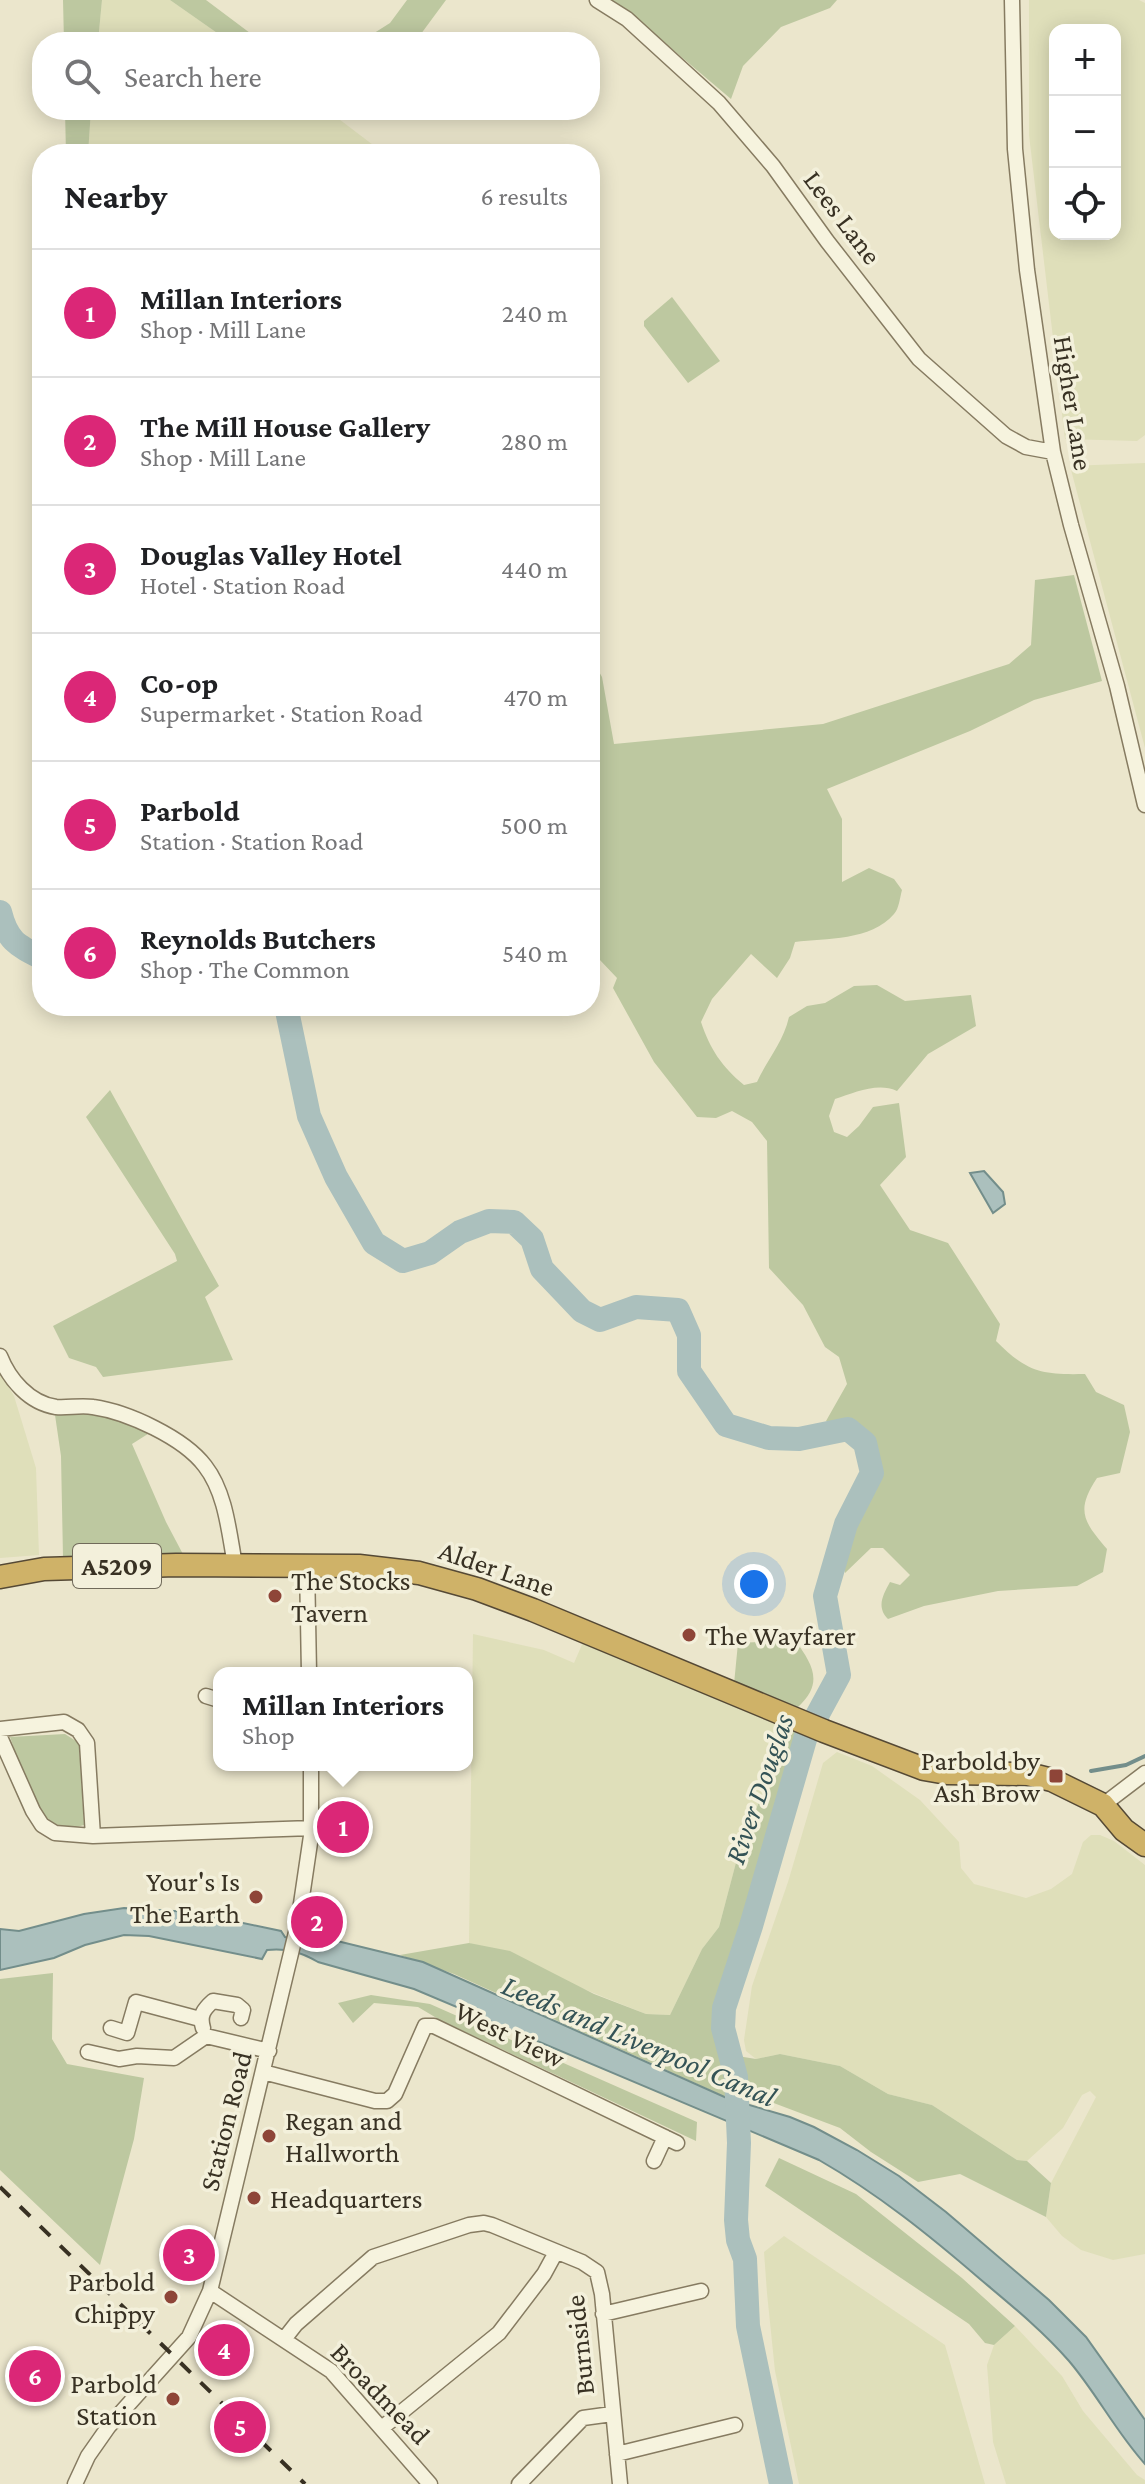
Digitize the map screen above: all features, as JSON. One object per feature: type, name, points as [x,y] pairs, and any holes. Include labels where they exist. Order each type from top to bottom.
[{"type":"highway","name":"Alder Lane","points":[[0,1577],[52,1569],[235,1565],[307,1565],[419,1573],[477,1589],[798,1721],[924,1769],[947,1773],[1028,1774],[1074,1788],[1103,1805]]},
{"type":"highway","name":"A5209","points":[[1103,1805],[1124,1830],[1145,1845]]},
{"type":"street","name":"Lees Lane","points":[[597,0],[627,19],[719,103],[773,166],[919,359],[1006,436],[1026,447],[1053,452]]},
{"type":"street","name":"Higher Lane","points":[[1012,0],[1012,100],[1016,160],[1027,270],[1053,452],[1117,686],[1145,805]]},
{"type":"street","points":[[0,1356],[7,1374],[36,1399],[55,1407],[93,1407],[121,1414],[181,1442],[206,1467],[218,1494],[224,1508],[235,1565]]},
{"type":"street","points":[[307,1565],[309,1667]]},
{"type":"street","points":[[0,1729],[64,1722],[78,1730],[87,1743],[93,1836]]},
{"type":"street","points":[[0,1737],[33,1811],[42,1825],[55,1833],[93,1836],[312,1828]]},
{"type":"street","name":"Station Road","points":[[75,2484],[99,2439],[189,2337],[210,2291],[298,1924],[312,1828],[311,1771]]},
{"type":"street","points":[[1103,1805],[1145,1773]]},
{"type":"street","points":[[206,2036],[200,2019],[204,2009],[213,2001],[237,2005],[243,2010],[241,2018]]},
{"type":"street","points":[[111,2028],[127,2033],[136,2002],[200,2019]]},
{"type":"street","name":"West View","points":[[263,2072],[375,2101],[387,2101],[395,2094],[425,2026],[434,2026],[671,2140],[654,2161]]},
{"type":"street","points":[[88,2052],[119,2059],[137,2056],[174,2058],[206,2036],[269,2051]]},
{"type":"street","name":"Burnside","points":[[285,2338],[296,2324],[373,2257],[469,2225],[492,2225],[582,2262],[597,2272],[602,2294],[620,2484]]},
{"type":"street","points":[[383,2427],[499,2333],[544,2274],[556,2252]]},
{"type":"street","name":"Broadmead","points":[[210,2291],[331,2371],[430,2484]]},
{"type":"street","points":[[603,2314],[701,2291]]},
{"type":"street","points":[[519,2484],[583,2418],[612,2414]]},
{"type":"street","points":[[617,2454],[735,2425]]},
{"type":"green space","points":[[63,0],[102,0],[99,32],[64,32]]},
{"type":"green space","points":[[102,0],[170,0],[216,32],[99,32]]},
{"type":"green space","points":[[170,0],[206,0],[249,32],[216,32]]},
{"type":"green space","points":[[407,0],[446,0],[422,32],[376,32],[390,23]]},
{"type":"green space","points":[[609,0],[837,0],[830,8],[781,27],[743,66],[731,99],[633,16]]},
{"type":"green space","points":[[1029,0],[1139,0],[1145,3],[1145,435],[1137,441],[1065,439],[1029,135]]},
{"type":"green space","points":[[65,120],[90,120],[89,144],[66,144]]},
{"type":"green space","points":[[90,120],[340,120],[372,144],[89,144]]},
{"type":"green space","points":[[672,297],[720,361],[688,383],[644,326],[644,321]]},
{"type":"green space","points":[[1145,463],[1145,748],[1070,466]]},
{"type":"green space","points":[[1074,575],[1102,681],[1034,700],[970,731],[827,789],[842,819],[842,882],[869,868],[894,879],[902,890],[896,912],[884,923],[861,934],[795,942],[790,958],[777,978],[751,954],[712,999],[701,1022],[718,1057],[744,1085],[757,1082],[779,1043],[789,1017],[807,1006],[825,1003],[854,986],[877,985],[905,1001],[971,995],[976,1026],[928,1054],[897,1091],[874,1088],[835,1099],[829,1116],[834,1132],[847,1137],[873,1107],[899,1103],[906,1157],[880,1185],[910,1230],[948,1243],[1000,1324],[996,1341],[1007,1351],[1036,1370],[1085,1374],[1096,1392],[1124,1405],[1130,1432],[1120,1473],[1097,1478],[1084,1508],[1088,1523],[1107,1549],[1103,1572],[1077,1586],[998,1591],[924,1606],[888,1619],[882,1610],[887,1587],[890,1582],[900,1585],[910,1575],[883,1548],[871,1548],[845,1573],[843,1558],[846,1544],[873,1488],[876,1473],[874,1456],[862,1435],[826,1421],[847,1384],[839,1357],[825,1347],[803,1305],[769,1268],[767,1141],[752,1122],[732,1111],[716,1118],[697,1117],[654,1062],[613,988],[617,978],[600,960],[600,674],[614,744],[823,724],[1009,664],[1031,645],[1035,580]]},
{"type":"green space","points":[[110,1090],[219,1286],[205,1297],[233,1360],[103,1377],[96,1367],[69,1358],[53,1326],[177,1261],[86,1117]]},
{"type":"green space","points":[[0,1372],[14,1396],[36,1468],[39,1555],[0,1558]]},
{"type":"green space","points":[[80,1410],[122,1420],[151,1432],[132,1444],[185,1558],[63,1557],[61,1456],[55,1415],[59,1411]]},
{"type":"green space","points":[[587,1633],[776,1711],[772,1769],[738,1855],[719,1927],[702,1949],[670,2015],[646,2014],[469,1943],[473,1634],[544,1650],[574,1663]]},
{"type":"green space","points":[[795,1640],[813,1674],[811,1690],[798,1707],[734,1684],[738,1643]]},
{"type":"green space","points":[[776,1711],[810,1726],[724,2008],[723,2028],[733,2069],[731,2055],[756,2059],[780,2054],[840,2066],[888,2094],[932,2105],[1017,2160],[1027,2161],[1051,2183],[1046,2217],[960,2174],[918,2182],[840,2128],[740,2093],[737,2082],[737,2102],[454,1974],[400,1955],[469,1943],[510,1951],[594,1994],[646,2014],[670,2015],[702,1949],[719,1927],[738,1855],[772,1769]]},
{"type":"green space","points":[[65,1734],[79,1743],[84,1825],[67,1827],[54,1823],[42,1813],[26,1784],[10,1737]]},
{"type":"green space","points":[[837,1752],[872,1766],[920,1800],[959,1842],[961,1868],[974,1884],[1026,1898],[1051,1889],[1072,1874],[1083,1842],[1091,1835],[1114,1841],[1145,1865],[1145,2254],[1113,2260],[1081,2250],[1062,2236],[1046,2217],[1051,2183],[1096,2097],[1090,2091],[1082,2095],[1063,2128],[1027,2161],[1017,2160],[932,2105],[888,2094],[840,2066],[780,2054],[756,2059],[746,2051],[744,2040],[752,1986],[788,1882],[823,1763]]},
{"type":"green space","points":[[53,1973],[52,2039],[67,2064],[144,2078],[134,2139],[100,2265],[0,2170],[0,1979]]},
{"type":"green space","points":[[371,1995],[430,2004],[697,2122],[696,2141],[418,2007],[374,2003],[353,2023],[338,2003]]},
{"type":"green space","points":[[779,2158],[856,2194],[962,2278],[1015,2326],[994,2345],[985,2343],[969,2324],[765,2186]]},
{"type":"green space","points":[[784,2236],[945,2345],[985,2484],[799,2484],[775,2371],[764,2252]]},
{"type":"green space","points":[[1015,2326],[1062,2376],[1083,2411],[1137,2475],[1145,2480],[1145,2484],[1006,2484],[993,2442],[987,2365],[994,2345]]},
{"type":"shaded area","points":[[984,1171],[1003,1192],[1005,1204],[993,1213],[970,1173]]},
{"type":"shaded area","name":"Leeds and Liverpool Canal","points":[[124,1908],[191,1912],[281,1931],[285,1937],[307,1941],[325,1938],[423,1962],[729,2099],[790,2117],[857,2150],[899,2176],[946,2212],[1049,2300],[1086,2337],[1145,2420],[1145,2464],[1079,2374],[1038,2329],[902,2216],[819,2160],[414,1989],[318,1962],[294,1952],[267,1950],[262,1959],[149,1936],[124,1935],[85,1945],[54,1958],[0,1970],[0,1929],[19,1931],[84,1914]]},
{"type":"waterway","name":"River Douglas","points":[[0,912],[14,941],[32,953]]},
{"type":"waterway","name":"River Douglas","points":[[288,1016],[309,1116],[336,1177],[374,1243],[403,1261],[430,1253],[460,1232],[489,1221],[514,1222],[532,1239],[542,1269],[582,1311],[600,1320],[636,1307],[678,1310],[689,1335],[689,1371],[726,1425],[769,1438],[799,1439],[848,1429],[865,1443],[872,1473],[846,1524],[825,1596],[839,1675],[806,1736],[724,2008],[723,2028],[736,2077],[739,2143],[736,2220],[738,2240],[745,2259],[748,2326],[781,2484]]},
{"type":"waterway","points":[[1091,1771],[1126,1765],[1145,1756]]},
{"type":"railway","points":[[0,2187],[305,2484]]},
{"type":"place","name":"The Stocks Tavern","points":[[275,1596]]},
{"type":"place","name":"The Wayfarer","points":[[689,1635]]},
{"type":"place","name":"Parbold by Ash Brow","points":[[1056,1776]]},
{"type":"place","name":"Millan Interiors","points":[[343,1827]]},
{"type":"place","name":"Your's Is The Earth","points":[[256,1897]]},
{"type":"place","name":"The Mill House Gallery","points":[[317,1922]]},
{"type":"place","name":"Regan and Hallworth","points":[[269,2136]]},
{"type":"place","name":"Headquarters","points":[[254,2198]]},
{"type":"place","name":"Douglas Valley Hotel","points":[[189,2255]]},
{"type":"place","name":"Parbold Chippy","points":[[171,2297]]},
{"type":"place","name":"Co-op","points":[[224,2350]]},
{"type":"place","name":"Reynolds Butchers","points":[[35,2376]]},
{"type":"place","name":"Parbold Station","points":[[173,2399]]},
{"type":"place","name":"Parbold","points":[[240,2427]]}]
